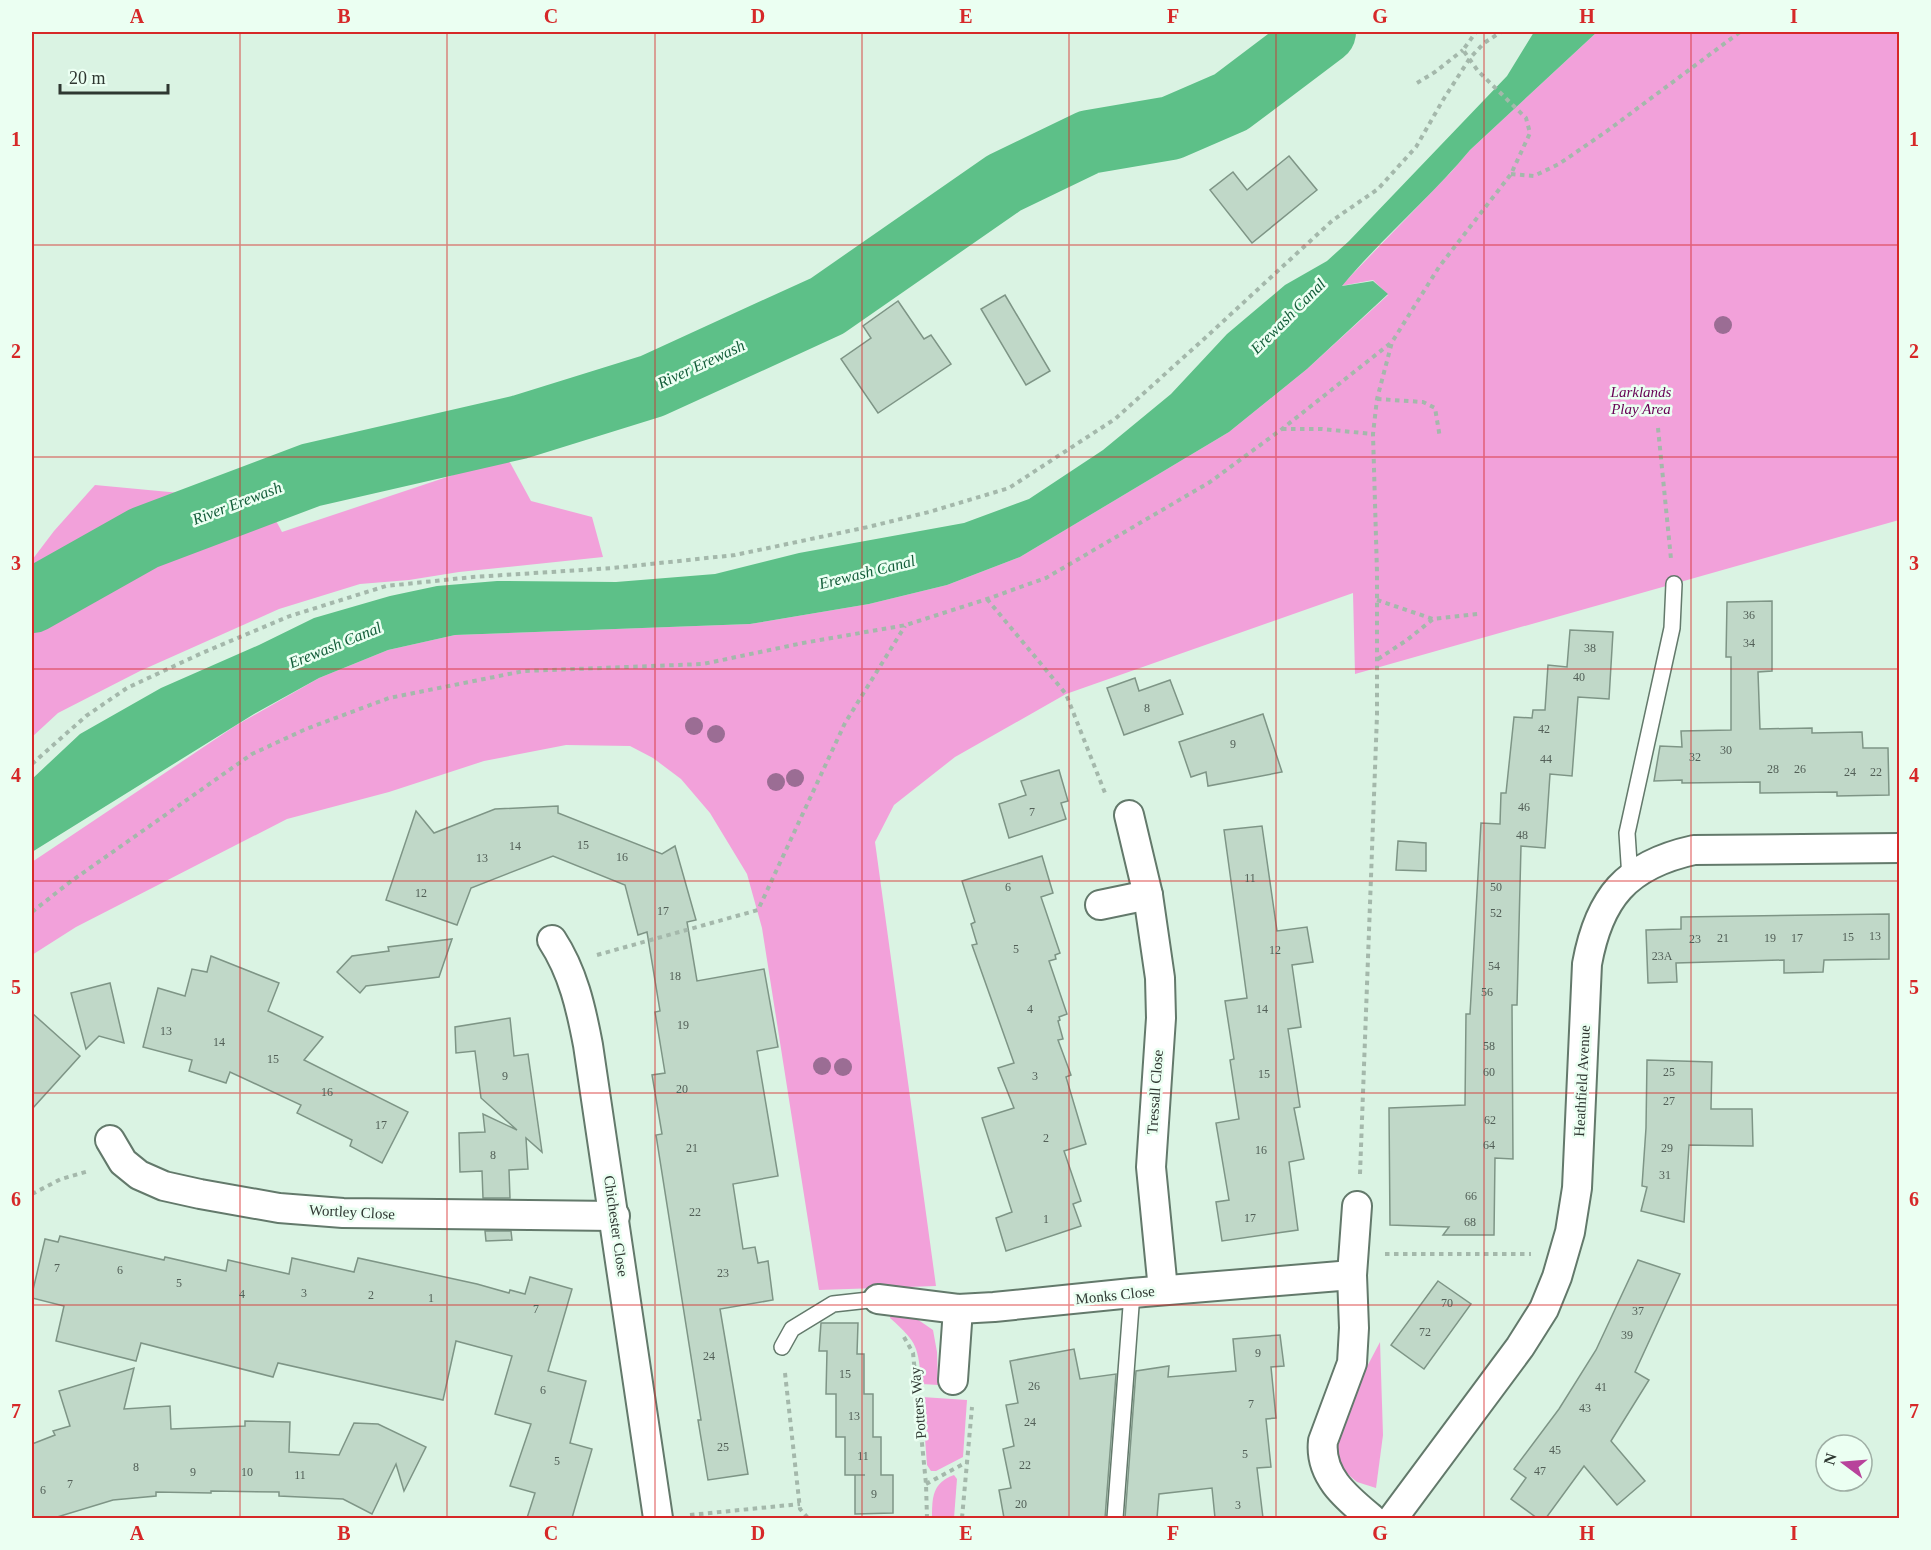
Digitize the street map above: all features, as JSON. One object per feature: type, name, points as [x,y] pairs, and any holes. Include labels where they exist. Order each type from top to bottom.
[{"type":"street","name":"Tressall Close","points":[[1129,815],[1148,895],[1160,978],[1161,1018],[1151,1167],[1163,1290]]},
{"type":"street","name":"Heathfield Avenue","points":[[1389,1518],[1520,1347],[1544,1309],[1557,1277],[1570,1232],[1577,1188],[1587,964],[1592,939],[1601,914],[1615,892],[1649,864],[1675,854],[1694,850],[1899,848]]},
{"type":"street","points":[[1100,905],[1148,895]]},
{"type":"street","name":"Chichester Close","points":[[559,951],[577,992],[582,1011],[615,1216],[658,1518]]},
{"type":"street","name":"Wortley Close","points":[[117,1151],[139,1175],[164,1186],[279,1208],[365,1214],[615,1216]]},
{"type":"street","points":[[1357,1206],[1353,1265],[1352,1363],[1323,1441],[1322,1452],[1326,1469],[1340,1491],[1389,1518]]},
{"type":"street","name":"Monks Close","points":[[878,1299],[958,1309],[994,1307],[1163,1290],[1353,1265]]},
{"type":"street","points":[[953,1380],[958,1309]]},
{"type":"lane","points":[[1630,878],[1626,833],[1672,628],[1674,584]]},
{"type":"lane","points":[[1114,1518],[1132,1293]]},
{"type":"lane","points":[[782,1347],[792,1329],[833,1304],[878,1299]]},
{"type":"path","points":[[1417,83],[1463,50],[1476,32]]},
{"type":"path","points":[[32,764],[86,716],[127,688],[290,616],[386,586],[613,568],[735,555],[878,525],[1009,488],[1115,419],[1333,220],[1378,189],[1416,147],[1470,58],[1484,43],[1501,32]]},
{"type":"path","points":[[1510,174],[1534,177],[1559,164],[1740,32]]},
{"type":"path","points":[[1357,1206],[1370,927],[1378,659],[1373,434],[1377,399],[1392,342],[1440,267],[1510,174],[1530,133],[1526,118],[1478,71],[1463,50]]},
{"type":"path","points":[[32,912],[70,882],[252,754],[306,729],[389,698],[524,671],[703,664],[802,643],[906,625],[1046,578],[1210,482],[1282,429],[1392,342]]},
{"type":"path","points":[[1377,399],[1423,402],[1435,408],[1440,438]]},
{"type":"path","points":[[1658,428],[1674,584]]},
{"type":"path","points":[[1282,429],[1322,429],[1373,434]]},
{"type":"path","points":[[987,599],[1066,694],[1109,802],[1129,815]]},
{"type":"path","points":[[1377,600],[1433,619],[1478,614]]},
{"type":"path","points":[[1378,659],[1433,619]]},
{"type":"path","points":[[559,951],[758,910],[845,723],[906,625]]},
{"type":"path","points":[[32,1194],[117,1151]]},
{"type":"path","points":[[1353,1265],[1564,1254]]},
{"type":"path","name":"Potters Way","points":[[878,1299],[888,1320],[905,1338],[913,1353],[926,1484],[927,1518]]},
{"type":"path","points":[[782,1347],[800,1509],[808,1518]]},
{"type":"path","points":[[962,1518],[973,1404]]},
{"type":"path","points":[[926,1484],[967,1462]]},
{"type":"path","points":[[658,1518],[800,1504]]},
{"type":"green space","name":"Larklands Play Area","points":[[1597,32],[1899,32],[1899,520],[1355,674],[1353,593],[1066,694],[955,757],[894,805],[875,842],[936,1286],[819,1290],[762,928],[747,874],[710,813],[681,779],[653,758],[630,746],[566,745],[484,761],[389,792],[287,819],[76,927],[32,955],[32,862],[235,726],[319,678],[388,650],[455,635],[750,624],[869,604],[947,585],[1020,557],[1229,432],[1307,369],[1388,295],[1373,280],[1341,286],[1470,150]]},
{"type":"green space","points":[[507,457],[531,501],[592,517],[603,557],[360,584],[279,609],[140,671],[58,713],[32,737],[32,560],[54,531],[95,485],[180,493],[248,468],[282,532]]},
{"type":"green space","points":[[891,1314],[914,1317],[933,1330],[937,1352],[938,1385],[922,1384],[915,1346],[907,1334],[890,1318]]},
{"type":"green space","points":[[1380,1342],[1383,1435],[1376,1488],[1357,1482],[1344,1471],[1338,1457],[1337,1441],[1361,1378]]},
{"type":"green space","points":[[922,1397],[967,1400],[963,1457],[936,1471],[931,1471],[927,1465]]},
{"type":"green space","points":[[954,1475],[957,1479],[954,1518],[932,1518],[932,1504],[937,1487]]},
{"type":"water","name":"Erewash Canal","points":[[1534,32],[1597,32],[1470,150],[1342,286],[1373,281],[1388,294],[1307,369],[1229,432],[1020,557],[947,585],[869,604],[750,624],[455,635],[388,650],[319,678],[254,714],[32,852],[32,779],[80,734],[161,688],[314,618],[390,596],[437,586],[497,581],[616,582],[715,574],[799,553],[964,523],[1029,499],[1103,450],[1171,394],[1227,334],[1285,285],[1327,261],[1349,241],[1507,76]]},
{"type":"building","points":[[1289,156],[1317,190],[1252,243],[1210,190],[1233,172],[1247,190]]},
{"type":"building","points":[[1005,295],[1050,371],[1026,385],[981,309]]},
{"type":"building","points":[[898,301],[924,339],[931,335],[951,364],[878,413],[841,359],[871,338],[863,326]]},
{"type":"building","points":[[1772,601],[1772,671],[1758,672],[1760,729],[1812,728],[1812,733],[1862,732],[1863,748],[1888,748],[1889,795],[1837,796],[1837,792],[1760,793],[1760,782],[1654,781],[1660,746],[1682,747],[1681,731],[1731,730],[1731,657],[1726,657],[1727,602]]},
{"type":"building","points":[[1570,630],[1613,632],[1609,699],[1578,697],[1572,776],[1550,774],[1545,848],[1521,846],[1517,1005],[1512,1005],[1513,1159],[1495,1158],[1494,1235],[1443,1235],[1449,1227],[1390,1225],[1389,1108],[1465,1105],[1466,1014],[1470,1014],[1481,823],[1500,824],[1501,793],[1506,793],[1514,717],[1532,718],[1533,710],[1545,710],[1548,665],[1567,667]]},
{"type":"building","points":[[1135,678],[1139,691],[1170,680],[1183,714],[1124,735],[1107,688]]},
{"type":"building","points":[[1263,714],[1282,772],[1208,786],[1206,772],[1191,777],[1179,742]]},
{"type":"building","points":[[1059,770],[1068,801],[1061,803],[1066,819],[1009,838],[999,804],[1026,795],[1021,781]]},
{"type":"building","points":[[558,806],[558,813],[662,854],[675,846],[696,920],[687,922],[697,981],[764,969],[778,1047],[757,1051],[778,1176],[733,1184],[743,1249],[755,1247],[758,1263],[768,1261],[773,1300],[720,1309],[748,1474],[708,1480],[698,1420],[701,1420],[656,1135],[662,1134],[652,1075],[665,1073],[655,1012],[660,1011],[647,932],[638,935],[625,885],[553,856],[471,888],[457,925],[386,900],[416,811],[434,833],[495,809]]},
{"type":"building","points":[[1262,826],[1277,931],[1307,927],[1313,962],[1292,965],[1301,1027],[1288,1029],[1300,1107],[1294,1108],[1304,1159],[1289,1162],[1298,1230],[1222,1241],[1216,1202],[1229,1200],[1216,1123],[1239,1119],[1230,1060],[1234,1059],[1225,1001],[1247,998],[1224,830]]},
{"type":"building","points":[[1398,841],[1426,843],[1426,871],[1396,870]]},
{"type":"building","points":[[1042,856],[1053,893],[1041,897],[1060,953],[1055,955],[1056,959],[1049,961],[1067,1014],[1059,1017],[1063,1039],[1058,1040],[1071,1075],[1066,1077],[1086,1144],[1064,1151],[1081,1201],[1073,1204],[1081,1226],[1006,1251],[996,1218],[1012,1212],[982,1118],[1014,1108],[998,1068],[1014,1063],[972,945],[977,944],[971,924],[975,922],[962,881]]},
{"type":"building","points":[[1889,914],[1889,959],[1824,960],[1823,972],[1784,973],[1784,960],[1676,963],[1677,982],[1648,983],[1646,930],[1681,929],[1681,917]]},
{"type":"building","points":[[452,939],[439,977],[366,986],[360,993],[337,972],[352,956],[389,951],[388,947]]},
{"type":"building","points":[[211,956],[279,983],[268,1011],[323,1037],[304,1060],[408,1112],[382,1163],[350,1146],[352,1140],[297,1113],[301,1105],[230,1072],[226,1083],[189,1071],[192,1060],[143,1047],[158,988],[185,996],[192,969],[207,972]]},
{"type":"building","points":[[110,983],[124,1043],[99,1036],[86,1049],[71,993]]},
{"type":"building","points":[[32,1013],[80,1056],[32,1109]]},
{"type":"building","points":[[510,1018],[514,1056],[528,1054],[542,1152],[526,1138],[528,1169],[509,1170],[510,1198],[483,1198],[482,1171],[460,1172],[459,1133],[485,1132],[483,1114],[517,1130],[481,1098],[475,1051],[456,1053],[455,1027]]},
{"type":"building","points":[[1647,1060],[1712,1062],[1711,1109],[1752,1109],[1753,1146],[1689,1145],[1684,1222],[1641,1211],[1647,1187],[1642,1186]]},
{"type":"building","points":[[485,1231],[511,1231],[512,1240],[486,1241]]},
{"type":"building","points":[[60,1236],[164,1260],[165,1257],[226,1271],[228,1260],[289,1274],[292,1258],[354,1272],[358,1258],[509,1293],[510,1290],[525,1294],[530,1277],[572,1289],[548,1371],[586,1381],[570,1443],[592,1449],[572,1518],[527,1518],[535,1493],[510,1486],[531,1424],[495,1414],[512,1356],[456,1341],[443,1400],[278,1363],[273,1377],[141,1343],[136,1361],[56,1341],[64,1306],[32,1298],[32,1294],[45,1239],[58,1242]]},
{"type":"building","points":[[1638,1260],[1680,1274],[1635,1372],[1649,1380],[1611,1441],[1645,1481],[1617,1505],[1584,1466],[1546,1518],[1537,1518],[1511,1499],[1526,1478],[1514,1469],[1559,1409],[1596,1350]]},
{"type":"building","points":[[1438,1281],[1471,1304],[1424,1369],[1391,1345]]},
{"type":"building","points":[[821,1323],[858,1323],[857,1354],[864,1354],[864,1394],[873,1394],[873,1437],[881,1437],[881,1475],[893,1475],[893,1513],[855,1514],[855,1475],[845,1475],[845,1437],[836,1437],[836,1394],[826,1394],[827,1351],[819,1351]]},
{"type":"building","points":[[1280,1335],[1284,1366],[1271,1367],[1276,1418],[1266,1419],[1271,1467],[1257,1468],[1263,1518],[1215,1518],[1212,1488],[1159,1494],[1157,1518],[1125,1518],[1136,1371],[1169,1366],[1168,1377],[1236,1371],[1233,1339]]},
{"type":"building","points":[[1074,1349],[1080,1379],[1116,1374],[1105,1518],[1004,1518],[999,1490],[1011,1488],[1003,1449],[1014,1446],[1006,1405],[1018,1403],[1010,1361]]},
{"type":"building","points":[[134,1368],[124,1409],[170,1406],[171,1429],[245,1426],[245,1421],[290,1422],[289,1452],[339,1455],[354,1423],[378,1424],[426,1447],[404,1491],[396,1464],[372,1514],[343,1499],[279,1496],[279,1492],[211,1491],[211,1493],[156,1492],[156,1496],[113,1500],[54,1518],[32,1518],[32,1444],[55,1435],[53,1431],[70,1426],[59,1391]]},
{"type":"waterway","name":"River Erewash","points":[[32,601],[144,538],[311,475],[520,427],[652,386],[827,306],[1004,183],[1089,142],[1171,128],[1231,102],[1324,32]]}]
